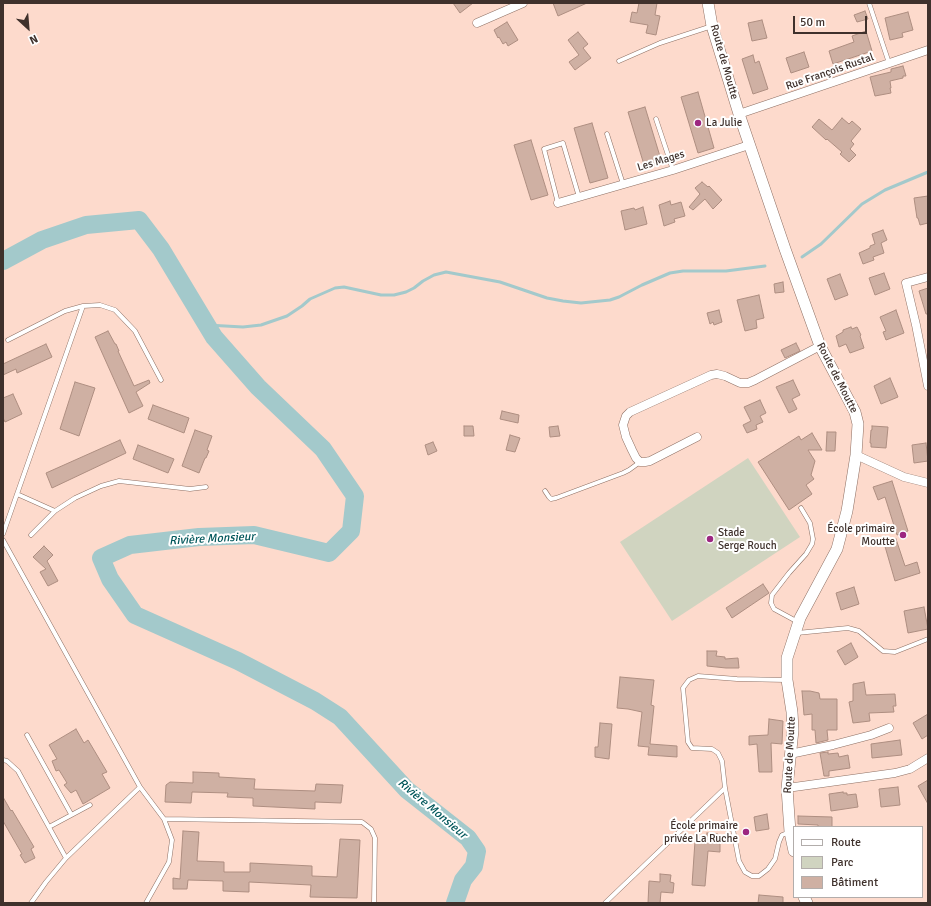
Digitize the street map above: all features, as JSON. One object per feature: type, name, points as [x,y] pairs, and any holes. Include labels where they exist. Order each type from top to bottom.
[{"type":"street","points":[[477,22],[523,3]]},
{"type":"street","name":"Route de Moutte","points":[[708,3],[712,26],[739,114],[784,249],[820,346],[855,412],[858,424],[856,455],[847,512],[837,550],[798,622],[787,658],[787,680],[792,712],[787,788],[790,832],[793,846]]},
{"type":"street","name":"Rue François Rustal","points":[[739,114],[928,50]]},
{"type":"street","name":"Les Mages","points":[[558,203],[673,170],[749,145]]},
{"type":"street","points":[[928,277],[906,283],[926,366],[928,386]]},
{"type":"street","points":[[697,437],[650,460],[640,462],[636,458],[626,437],[623,425],[626,416],[630,412],[711,375],[717,374],[740,382],[748,383],[820,346]]},
{"type":"street","points":[[856,455],[904,478],[928,483]]},
{"type":"street","points":[[790,754],[872,735],[889,728]]},
{"type":"street","points":[[787,788],[895,773],[910,769],[928,758]]},
{"type":"lane","points":[[869,3],[889,63]]},
{"type":"lane","points":[[619,61],[660,43],[712,26]]},
{"type":"lane","points":[[656,119],[673,170]]},
{"type":"lane","points":[[607,134],[623,184]]},
{"type":"lane","name":"Les Mages","points":[[558,203],[544,149],[563,143],[579,197]]},
{"type":"lane","points":[[8,340],[65,312],[83,306],[100,305],[115,310],[136,331],[161,380]]},
{"type":"lane","points":[[3,534],[83,306]]},
{"type":"lane","points":[[545,491],[549,498],[556,498],[623,473],[640,462]]},
{"type":"lane","points":[[31,535],[55,511],[75,498],[101,486],[119,481],[190,489],[206,487]]},
{"type":"lane","points":[[17,494],[55,511]]},
{"type":"lane","points":[[798,622],[774,609],[771,603],[772,595],[806,554],[812,544],[813,539],[810,523],[801,508]]},
{"type":"lane","points":[[3,540],[140,787],[164,819],[172,840],[169,862],[146,903]]},
{"type":"lane","points":[[795,634],[848,628],[859,631],[883,651],[895,652],[928,639]]},
{"type":"lane","points":[[787,680],[737,679],[698,676],[689,680],[683,688],[688,742],[692,748],[712,749],[718,753],[722,761],[725,788],[739,861],[745,872],[752,876],[759,876],[768,870],[775,859],[782,835],[790,832]]},
{"type":"lane","points":[[27,735],[71,814]]},
{"type":"lane","points":[[3,760],[7,761],[18,771],[66,858]]},
{"type":"lane","points":[[31,903],[66,858],[140,787]]},
{"type":"lane","points":[[605,903],[725,788]]},
{"type":"lane","points":[[49,827],[90,805]]},
{"type":"lane","points":[[164,819],[362,822],[371,829],[376,838],[374,903]]},
{"type":"green space","name":"Stade Serge Rouch","points":[[748,458],[800,537],[672,621],[620,542]]},
{"type":"building","points":[[453,3],[473,3],[460,13]]},
{"type":"building","points":[[553,3],[587,3],[558,16]]},
{"type":"building","points":[[639,3],[657,3],[655,15],[660,16],[656,35],[646,33],[648,25],[630,22],[632,12],[637,13]]},
{"type":"building","points":[[865,11],[868,19],[857,22],[854,15]]},
{"type":"building","points":[[908,12],[913,30],[902,33],[903,37],[890,40],[885,18]]},
{"type":"building","points":[[762,20],[767,38],[752,41],[748,23]]},
{"type":"building","points":[[507,22],[518,40],[508,46],[506,42],[503,44],[494,30]]},
{"type":"building","points":[[866,31],[872,51],[833,64],[829,51],[854,42],[852,36]]},
{"type":"building","points":[[578,32],[588,44],[583,48],[591,58],[575,70],[569,62],[579,55],[568,40]]},
{"type":"building","points":[[804,52],[809,67],[791,73],[786,58]]},
{"type":"building","points":[[753,55],[755,63],[759,61],[768,89],[753,94],[742,59]]},
{"type":"building","points":[[903,66],[906,76],[890,81],[891,93],[875,96],[870,77],[891,72],[891,69]]},
{"type":"building","name":"La Julie","points":[[698,92],[714,148],[698,153],[681,97]]},
{"type":"building","points":[[645,107],[662,163],[645,168],[628,112]]},
{"type":"building","points":[[842,118],[849,124],[852,121],[861,129],[851,141],[854,144],[850,149],[856,155],[849,162],[840,154],[842,152],[812,127],[819,119],[832,130]]},
{"type":"building","points":[[592,123],[608,178],[590,183],[574,128]]},
{"type":"building","points":[[531,140],[548,195],[531,200],[514,145]]},
{"type":"building","points":[[702,182],[708,187],[709,186],[722,200],[713,209],[705,199],[693,210],[689,207],[700,194],[695,188]]},
{"type":"building","points":[[928,196],[928,223],[920,225],[917,218],[914,198]]},
{"type":"building","points":[[670,201],[671,205],[681,202],[685,216],[674,219],[675,222],[664,226],[659,205]]},
{"type":"building","points":[[643,207],[647,224],[625,230],[621,211],[634,208],[635,210]]},
{"type":"building","points":[[883,230],[887,240],[881,243],[884,253],[873,257],[874,260],[863,264],[859,253],[875,244],[872,234]]},
{"type":"building","points":[[884,273],[890,289],[875,295],[869,278]]},
{"type":"building","points":[[840,274],[848,295],[835,300],[827,279]]},
{"type":"building","points":[[783,282],[784,292],[775,293],[774,284]]},
{"type":"building","points":[[928,288],[928,314],[926,314],[919,291]]},
{"type":"building","points":[[759,295],[764,318],[756,320],[757,328],[745,331],[737,300]]},
{"type":"building","points":[[719,310],[722,322],[714,325],[713,322],[710,324],[707,313]]},
{"type":"building","points":[[896,310],[904,333],[886,340],[883,332],[886,331],[880,317]]},
{"type":"building","points":[[851,327],[852,329],[857,327],[861,335],[864,348],[850,353],[846,344],[839,347],[836,336],[843,332],[843,330]]},
{"type":"building","points":[[108,331],[116,344],[134,386],[149,380],[150,383],[136,392],[143,406],[129,413],[95,337]]},
{"type":"building","points":[[796,343],[800,351],[785,358],[781,350]]},
{"type":"building","points":[[46,344],[52,357],[17,373],[16,369],[3,375],[3,364]]},
{"type":"building","points":[[890,378],[898,397],[881,404],[874,386]]},
{"type":"building","points":[[793,380],[800,395],[792,399],[797,409],[789,413],[776,387]]},
{"type":"building","points":[[75,382],[95,388],[79,436],[60,429]]},
{"type":"building","points":[[13,394],[22,414],[5,422],[3,418],[3,398]]},
{"type":"building","points":[[760,400],[766,413],[760,416],[763,422],[756,425],[757,429],[747,433],[743,425],[751,421],[744,407]]},
{"type":"building","points":[[153,405],[189,418],[184,433],[148,419]]},
{"type":"building","points":[[502,411],[519,415],[518,423],[500,419]]},
{"type":"building","points":[[464,426],[473,426],[474,436],[464,436]]},
{"type":"building","points":[[558,426],[560,436],[550,437],[549,427]]},
{"type":"building","points":[[872,426],[888,427],[886,448],[871,447]]},
{"type":"building","points":[[195,430],[212,436],[207,450],[209,451],[199,473],[182,466]]},
{"type":"building","points":[[827,432],[836,432],[835,451],[826,451]]},
{"type":"building","points":[[812,433],[822,450],[808,450],[815,461],[811,475],[814,479],[806,485],[812,494],[789,510],[758,462],[799,436],[801,440]]},
{"type":"building","points":[[510,435],[520,438],[515,452],[506,450]]},
{"type":"building","points":[[120,440],[126,453],[52,488],[46,473]]},
{"type":"building","points":[[433,442],[437,451],[428,455],[425,445]]},
{"type":"building","points":[[926,443],[928,461],[914,463],[912,445]]},
{"type":"building","points":[[138,445],[174,459],[168,473],[133,459]]},
{"type":"building","points":[[892,481],[908,531],[897,535],[885,497],[878,500],[873,487]]},
{"type":"building","points":[[896,539],[905,566],[917,562],[920,573],[895,581],[884,543]]},
{"type":"building","points":[[44,546],[53,555],[47,561],[58,581],[48,586],[40,572],[46,569],[33,557]]},
{"type":"building","points":[[763,584],[769,593],[732,618],[726,608]]},
{"type":"building","points":[[854,587],[859,604],[841,610],[836,593]]},
{"type":"building","points":[[924,607],[928,629],[908,633],[904,611]]},
{"type":"building","points":[[851,643],[858,657],[845,665],[837,651]]},
{"type":"building","points":[[707,651],[717,651],[716,656],[725,657],[725,659],[738,658],[739,668],[707,666]]},
{"type":"building","points":[[620,677],[654,680],[651,705],[654,706],[650,744],[677,746],[677,757],[648,755],[649,747],[638,746],[642,712],[617,708]]},
{"type":"building","points":[[864,682],[866,695],[895,694],[896,706],[893,706],[894,712],[869,713],[870,721],[853,723],[849,702],[853,701],[853,684]]},
{"type":"building","points":[[802,691],[819,693],[820,699],[837,699],[837,730],[827,730],[828,740],[816,743],[815,730],[812,730],[812,714],[804,715]]},
{"type":"building","points":[[928,714],[928,735],[922,739],[913,723]]},
{"type":"building","points":[[769,719],[783,721],[782,744],[771,743],[772,772],[759,772],[757,744],[749,745],[749,736],[768,735]]},
{"type":"building","points":[[600,723],[612,724],[609,759],[595,757],[595,747],[598,747]]},
{"type":"building","points":[[76,729],[84,743],[88,740],[107,772],[102,774],[110,788],[83,804],[76,790],[71,793],[64,785],[67,783],[59,770],[56,771],[52,761],[57,759],[49,745]]},
{"type":"building","points":[[900,740],[902,755],[872,758],[871,744]]},
{"type":"building","points":[[828,752],[828,754],[838,753],[839,757],[848,755],[850,768],[829,771],[829,776],[824,776],[820,753]]},
{"type":"building","points":[[193,772],[219,773],[219,777],[255,779],[254,789],[315,791],[316,784],[343,785],[341,803],[315,802],[315,809],[253,806],[253,798],[227,797],[228,793],[192,792],[191,803],[165,802],[166,785],[170,782],[193,783]]},
{"type":"building","points":[[928,780],[928,804],[918,786]]},
{"type":"building","points":[[898,787],[900,805],[881,807],[879,789]]},
{"type":"building","points":[[843,792],[847,793],[847,795],[856,794],[858,807],[831,811],[829,794]]},
{"type":"building","points":[[3,797],[34,847],[31,849],[35,858],[25,863],[20,855],[22,854],[3,821]]},
{"type":"building","points":[[767,814],[769,829],[756,831],[754,817]]},
{"type":"building","points":[[798,816],[832,817],[832,826],[798,824]]},
{"type":"building","points":[[183,831],[199,832],[197,861],[224,862],[224,872],[250,872],[250,863],[312,866],[312,876],[337,877],[340,839],[360,840],[357,898],[310,897],[311,885],[249,882],[249,892],[223,891],[223,881],[188,880],[187,889],[173,889],[173,878],[180,879]]},
{"type":"building","points":[[707,833],[718,834],[717,843],[720,843],[720,852],[708,851],[705,886],[692,885],[695,841],[706,842]]},
{"type":"building","points":[[660,874],[671,875],[670,882],[674,883],[673,893],[661,892],[660,903],[648,903],[649,881],[660,882]]},
{"type":"building","points":[[759,895],[783,897],[783,903],[758,903]]},
{"type":"waterway","points":[[802,257],[821,244],[862,204],[885,190],[928,172]]},
{"type":"waterway","name":"Rivière Monsieur","points":[[3,261],[42,240],[86,225],[139,220],[161,249],[214,337],[258,387],[323,449],[355,496],[351,531],[329,553],[254,535],[199,537],[130,545],[101,558],[110,579],[135,615],[238,661],[315,701],[340,717],[407,790],[468,838],[477,851],[474,866],[463,880],[455,903]]},
{"type":"waterway","points":[[207,325],[243,327],[261,325],[287,316],[310,299],[335,288],[344,287],[381,295],[394,295],[406,292],[434,275],[446,272],[500,282],[547,298],[581,303],[610,300],[619,297],[670,273],[683,271],[726,271],[765,266]]},
{"type":"place","name":"La Julie","points":[[698,123]]},
{"type":"place","name":"École primaire Moutte","points":[[903,535]]},
{"type":"place","name":"Stade Serge Rouch","points":[[710,539]]},
{"type":"place","name":"École primaire privée La Ruche","points":[[746,832]]}]
